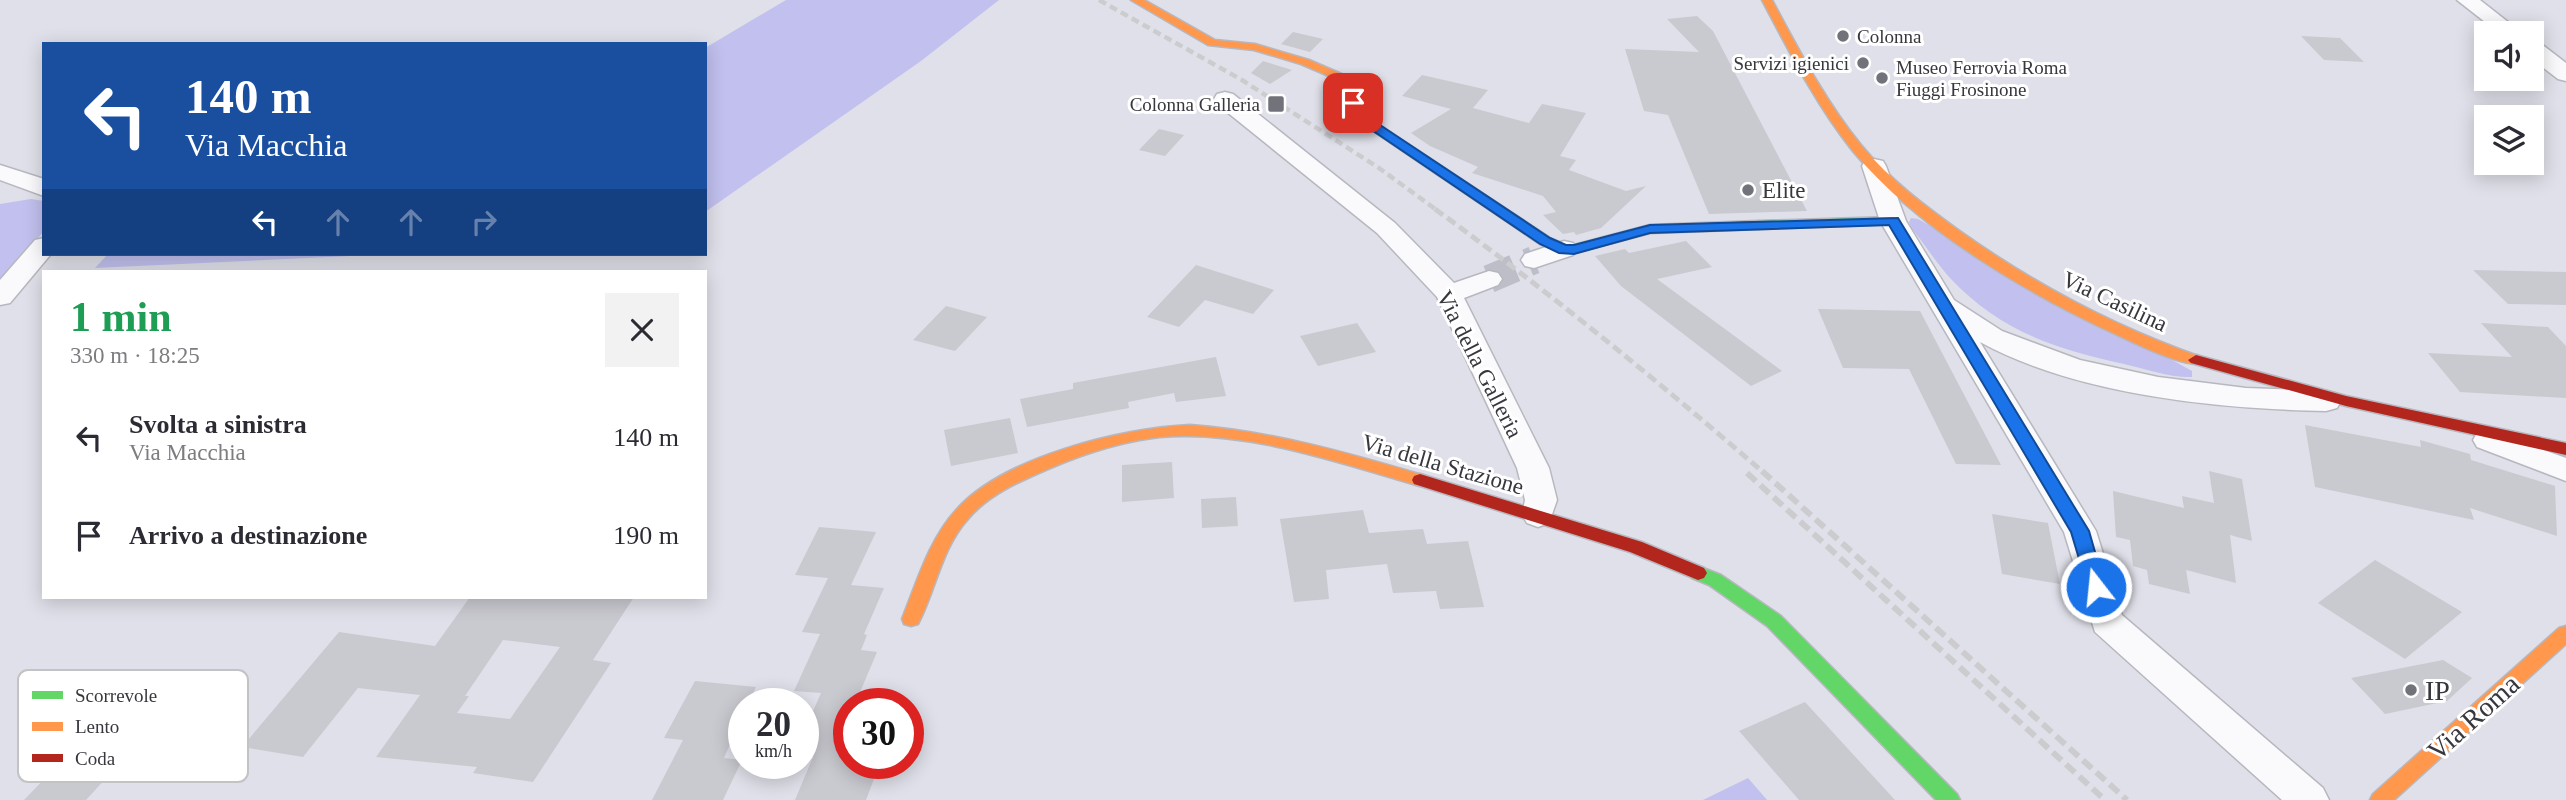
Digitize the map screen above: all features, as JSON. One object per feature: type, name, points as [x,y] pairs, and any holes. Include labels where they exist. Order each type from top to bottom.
[{"type":"street","points":[[1136,0],[1212,43],[1255,47],[1278,53],[1349,80],[1362,93],[1351,108],[1361,118],[1545,241],[1564,250]]},
{"type":"street","name":"Via Casilina","points":[[1767,0],[1818,92],[1874,166],[1938,221],[1980,252],[2066,305],[2165,349],[2238,372],[2347,401],[2566,449]]},
{"type":"street","points":[[2467,0],[2496,21]]},
{"type":"street","points":[[2544,57],[2566,74]]},
{"type":"street","name":"Via della Galleria","points":[[1225,99],[1386,228],[1449,294],[1533,468],[1541,500],[1538,515]]},
{"type":"street","points":[[1874,166],[1893,221],[2080,531],[2107,622],[2309,800]]},
{"type":"street","points":[[0,172],[22,178],[42,189]]},
{"type":"street","points":[[0,196],[42,190]]},
{"type":"street","points":[[1534,260],[1650,229],[1893,221]]},
{"type":"street","points":[[0,297],[42,248]]},
{"type":"street","points":[[1449,294],[1489,279]]},
{"type":"street","points":[[1943,303],[1997,340],[2077,369],[2145,384],[2242,396],[2347,401]]},
{"type":"street","points":[[2422,418],[2566,470]]},
{"type":"street","name":"Via della Stazione","points":[[911,618],[935,560],[954,524],[978,500],[1001,484],[1047,463],[1097,446],[1161,432],[1228,433],[1354,461],[1538,515],[1636,547],[1715,580],[1774,621],[1950,800]]},
{"type":"street","name":"Via Roma","points":[[2380,800],[2566,633]]},
{"type":"shaded area","points":[[786,0],[999,0],[921,61],[707,211],[707,47]]},
{"type":"shaded area","points":[[31,199],[42,201],[42,233],[0,281],[0,204]]},
{"type":"shaded area","points":[[1911,218],[1918,219],[2192,371],[2192,377],[2167,375],[2075,352],[2009,325],[1989,312],[1950,278],[1911,227]]},
{"type":"shaded area","points":[[106,256],[350,256],[95,268]]},
{"type":"shaded area","points":[[1748,778],[1767,800],[1703,800]]},
{"type":"building","points":[[1697,16],[1713,31],[1807,211],[1709,214],[1668,115],[1644,111],[1625,49],[1699,52],[1667,19]]},
{"type":"building","points":[[1293,32],[1323,39],[1310,52],[1281,44]]},
{"type":"building","points":[[2301,36],[2340,38],[2364,62],[2324,60]]},
{"type":"building","points":[[1263,61],[1292,70],[1270,84],[1251,73]]},
{"type":"building","points":[[1422,75],[1488,90],[1473,108],[1529,123],[1542,104],[1586,113],[1560,156],[1576,160],[1569,170],[1626,191],[1646,186],[1601,228],[1576,235],[1574,232],[1563,234],[1543,215],[1556,212],[1543,196],[1472,173],[1478,167],[1430,146],[1411,133],[1451,109],[1402,96]]},
{"type":"building","points":[[1159,129],[1184,135],[1165,156],[1139,150]]},
{"type":"building","points":[[1686,241],[1712,267],[1657,279],[1782,371],[1751,386],[1621,286],[1595,256],[1625,249],[1629,253]]},
{"type":"building","points":[[1196,265],[1274,290],[1253,314],[1205,300],[1179,327],[1147,317]]},
{"type":"building","points":[[2473,270],[2566,272],[2566,305],[2508,304]]},
{"type":"building","points":[[946,306],[987,317],[955,351],[913,340]]},
{"type":"building","points":[[1818,309],[1920,311],[2001,465],[1956,464],[1909,369],[1843,368]]},
{"type":"building","points":[[1357,323],[1376,352],[1318,366],[1300,336]]},
{"type":"building","points":[[2481,323],[2548,327],[2566,346],[2566,398],[2460,392],[2428,353],[2512,357]]},
{"type":"building","points":[[1216,357],[1226,396],[1176,402],[1174,393],[1128,402],[1129,408],[1027,427],[1020,399],[1073,389],[1073,383]]},
{"type":"building","points":[[1010,418],[1018,453],[951,466],[944,430]]},
{"type":"building","points":[[2305,425],[2421,447],[2420,440],[2470,454],[2471,460],[2555,486],[2557,536],[2470,508],[2474,520],[2315,487]]},
{"type":"building","points":[[1172,462],[1174,498],[1122,502],[1122,465]]},
{"type":"building","points":[[2209,471],[2242,479],[2252,541],[2230,535],[2236,583],[2186,570],[2190,594],[2149,584],[2147,570],[2133,566],[2130,540],[2116,537],[2113,491],[2184,508],[2182,496],[2214,503]]},
{"type":"building","points":[[1236,497],[1238,526],[1202,528],[1201,499]]},
{"type":"building","points":[[1363,510],[1369,533],[1423,529],[1427,544],[1468,541],[1484,607],[1440,609],[1436,591],[1393,593],[1387,564],[1326,570],[1329,599],[1294,602],[1280,519]]},
{"type":"building","points":[[1992,514],[2048,523],[2060,584],[2002,574]]},
{"type":"building","points":[[819,527],[876,532],[851,585],[884,588],[864,634],[867,635],[861,650],[877,652],[862,688],[833,688],[833,779],[874,779],[866,800],[795,800],[804,779],[819,779],[821,693],[819,688],[795,688],[820,634],[802,632],[828,578],[795,575]]},
{"type":"building","points":[[2375,560],[2462,612],[2405,659],[2318,603]]},
{"type":"building","points":[[469,599],[633,599],[593,660],[611,663],[533,782],[473,773],[477,767],[376,757],[420,695],[358,688],[303,757],[248,748],[248,740],[339,632],[435,646]],"holes":[[[503,640],[560,647],[510,719],[457,713],[469,696],[465,696]]]},
{"type":"building","name":"IP","points":[[2443,660],[2472,678],[2447,701],[2385,714],[2351,678]]},
{"type":"building","points":[[695,681],[756,687],[728,688],[728,749],[724,758],[728,758],[728,779],[733,779],[723,800],[652,800],[683,740],[664,738]]},
{"type":"building","points":[[1805,702],[1895,800],[1799,800],[1739,731]]},
{"type":"building","points":[[41,782],[102,782],[86,800],[24,800]]},
{"type":"tunnel","points":[[1489,279],[1534,260]]},
{"type":"railway","points":[[1099,0],[1242,80],[1379,168],[1438,211]]},
{"type":"railway","points":[[1435,209],[1520,272],[1764,473]]},
{"type":"railway","points":[[1762,471],[2127,800]]},
{"type":"railway","points":[[1747,473],[2105,800]]},
{"type":"traffic: fast","points":[[1759,225],[1893,221]]},
{"type":"traffic: fast","points":[[1698,573],[1715,580],[1774,621],[1950,800]]},
{"type":"traffic: slow","points":[[1136,0],[1212,43],[1255,47],[1305,62],[1349,81],[1362,93],[1351,108],[1370,123]]},
{"type":"traffic: slow","points":[[1767,0],[1841,127],[1872,165],[1899,191],[1978,250],[2037,288],[2098,321],[2196,360]]},
{"type":"traffic: slow","points":[[911,619],[942,545],[955,523],[971,505],[1001,485],[1033,469],[1111,441],[1160,432],[1222,433],[1291,445],[1420,480]]},
{"type":"traffic: slow","points":[[2380,800],[2566,633]]},
{"type":"traffic: jam","points":[[1370,123],[1545,241],[1564,249],[1574,249],[1650,229],[1759,225]]},
{"type":"traffic: jam","points":[[2196,360],[2346,401],[2566,449]]},
{"type":"traffic: jam","points":[[1420,480],[1636,547],[1698,573]]},
{"type":"place","name":"Colonna","points":[[1843,36]]},
{"type":"place","name":"Servizi igienici","points":[[1863,63]]},
{"type":"place","name":"Museo Ferrovia Roma Fiuggi Frosinone","points":[[1882,78]]},
{"type":"place","name":"Colonna Galleria","points":[[1276,104]]},
{"type":"place","name":"Elite","points":[[1748,190]]},
{"type":"place","name":"IP","points":[[2411,690]]},
{"type":"route","points":[[1353,103],[1351,108],[1361,118],[1545,241],[1564,250],[1650,229],[1703,225],[1893,221],[2080,531],[2096,587]]}]
